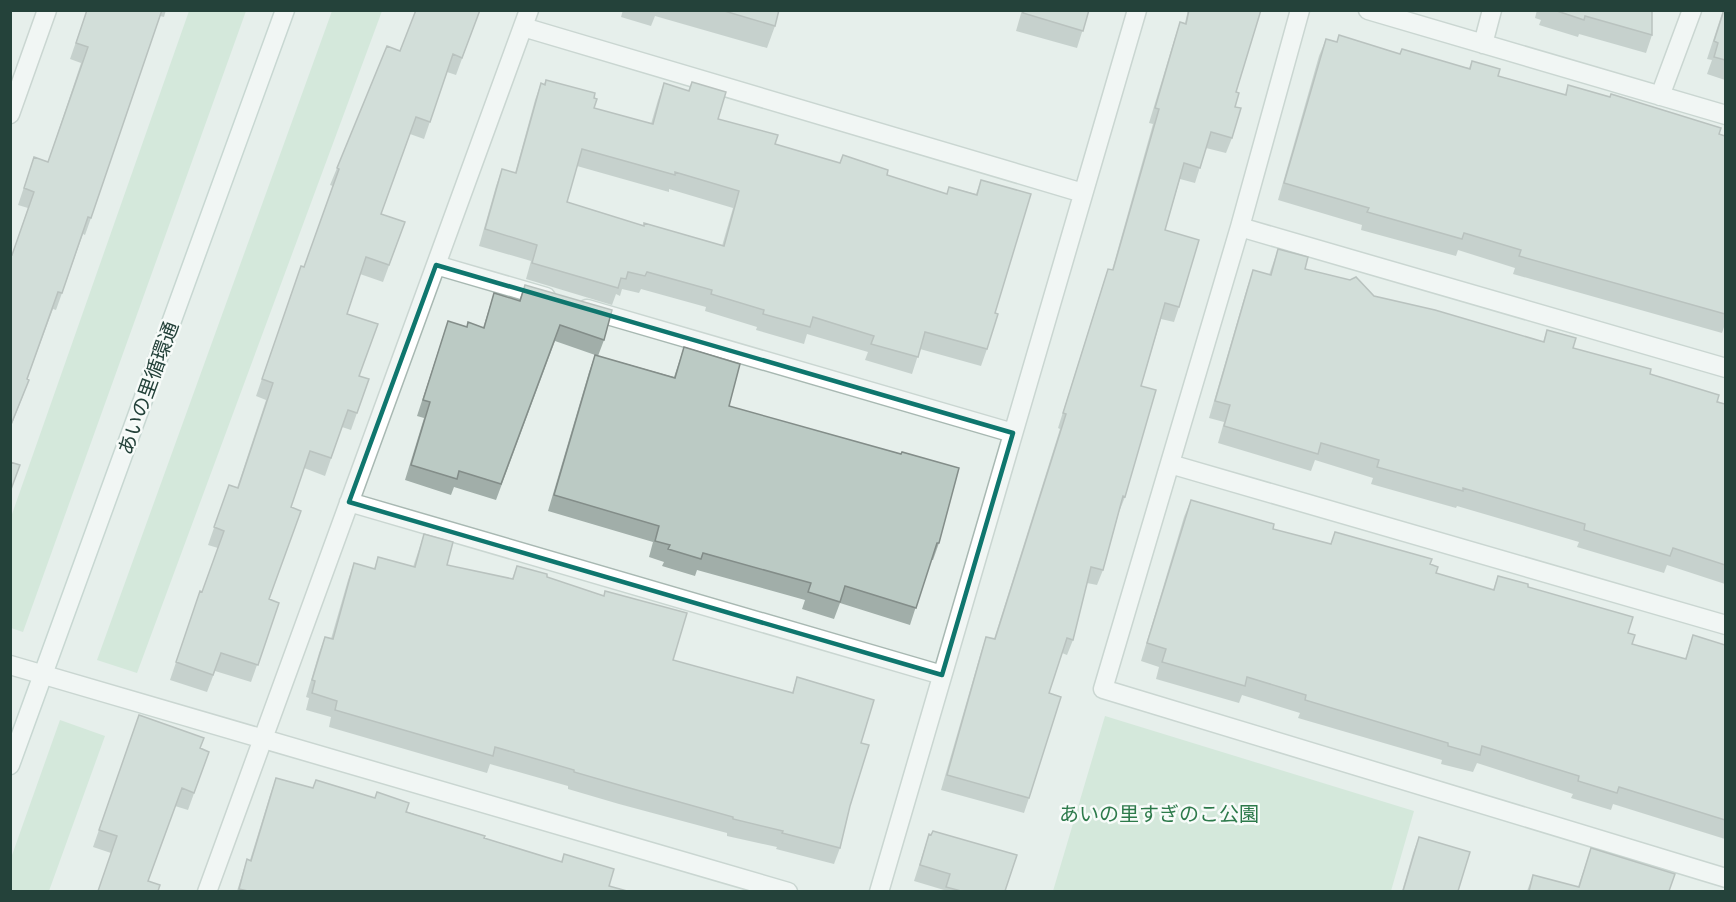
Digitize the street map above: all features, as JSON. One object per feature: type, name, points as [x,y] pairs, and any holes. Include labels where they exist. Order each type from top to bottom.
[{"type":"street","points":[[10,114],[47,10]]},
{"type":"street","name":"あいの里循環通","points":[[10,765],[285,10]]},
{"type":"street","points":[[879,891],[1137,10]]},
{"type":"street","points":[[1300,10],[1240,227],[1102,689],[1725,878]]},
{"type":"street","points":[[1368,10],[1725,115]]},
{"type":"street","points":[[1483,44],[1492,10]]},
{"type":"street","points":[[1660,96],[1692,10]]},
{"type":"street","points":[[207,891],[526,19],[1083,193]]},
{"type":"street","points":[[1240,227],[1725,369]]},
{"type":"street","points":[[436,265],[1013,434]]},
{"type":"street","points":[[1170,464],[1725,625]]},
{"type":"street","points":[[349,502],[942,675]]},
{"type":"street","points":[[10,665],[788,891]]},
{"type":"highlighted area","points":[[436,265],[1013,433],[942,675],[349,502]]},
{"type":"green space","points":[[189,11],[246,11],[23,632],[11,628],[11,517]]},
{"type":"green space","points":[[332,11],[382,11],[137,673],[97,660]]},
{"type":"green space","name":"あいの里すぎのこ公園","points":[[1105,716],[1414,811],[1391,891],[1053,891]]},
{"type":"green space","points":[[60,720],[105,736],[49,891],[11,891],[11,858]]},
{"type":"building","points":[[87,10],[162,10],[91,218],[88,217],[62,293],[58,292],[27,379],[29,380],[10,427],[10,254],[12,255],[34,192],[24,188],[34,157],[48,162],[88,47],[76,43]]},
{"type":"building","points":[[416,10],[480,10],[462,58],[453,54],[430,122],[416,117],[381,214],[405,222],[389,265],[366,257],[347,314],[378,324],[359,376],[369,379],[357,413],[348,410],[331,458],[310,451],[291,507],[301,511],[269,599],[279,603],[258,665],[221,653],[213,675],[176,662],[200,591],[202,592],[224,531],[214,527],[229,485],[238,488],[273,383],[262,379],[301,266],[304,267],[339,169],[337,168],[387,46],[400,51]]},
{"type":"building","points":[[721,10],[779,10],[775,26]]},
{"type":"building","points":[[1023,10],[1089,10],[1083,31],[1023,13]]},
{"type":"building","points":[[1189,10],[1261,10],[1236,92],[1239,93],[1235,107],[1241,108],[1232,138],[1211,132],[1200,168],[1184,163],[1165,230],[1199,240],[1179,307],[1165,303],[1141,386],[1156,390],[1103,570],[1091,567],[1073,640],[1067,638],[1049,693],[1061,697],[1029,798],[947,775],[986,637],[995,639],[1066,414],[1063,413],[1108,269],[1113,270],[1159,109],[1155,108],[1180,22],[1186,24]]},
{"type":"building","points":[[1554,10],[1652,10],[1652,35],[1585,16],[1584,20]]},
{"type":"building","points":[[1724,10],[1725,60],[1714,57],[1718,43],[1714,41]]},
{"type":"building","points":[[1339,35],[1400,54],[1402,49],[1470,69],[1472,61],[1500,69],[1498,76],[1566,95],[1568,85],[1610,97],[1611,94],[1721,128],[1719,134],[1725,136],[1725,314],[1519,256],[1521,250],[1464,233],[1462,239],[1367,212],[1369,208],[1284,183],[1326,39],[1337,42]]},
{"type":"building","points":[[546,80],[595,93],[594,98],[597,99],[594,108],[653,124],[664,83],[689,91],[692,82],[726,92],[718,119],[778,135],[775,144],[840,163],[843,155],[888,170],[887,175],[947,194],[949,187],[977,195],[981,180],[1031,194],[995,313],[998,314],[987,349],[925,332],[918,357],[871,344],[874,336],[813,317],[810,327],[763,314],[764,310],[711,294],[712,290],[647,272],[645,276],[628,272],[626,279],[621,278],[618,288],[532,263],[537,245],[485,229],[502,169],[516,173],[541,83],[545,85]],"holes":[[[582,149],[675,175],[675,172],[739,191],[724,246],[644,223],[644,226],[567,202]]]},
{"type":"building","points":[[1278,249],[1308,257],[1305,269],[1350,280],[1356,277],[1374,296],[1435,310],[1544,342],[1547,330],[1576,338],[1573,348],[1651,369],[1650,374],[1719,395],[1717,402],[1725,404],[1725,565],[1673,548],[1670,556],[1584,530],[1585,524],[1463,488],[1463,491],[1377,467],[1379,460],[1321,443],[1318,454],[1224,426],[1230,405],[1215,401],[1253,270],[1271,275]]},
{"type":"building","points":[[525,285],[612,310],[604,340],[560,325],[501,484],[459,471],[457,479],[411,465],[430,402],[423,400],[448,321],[467,327],[468,322],[484,328],[494,293],[520,301]]},
{"type":"building","points":[[684,347],[740,364],[729,406],[959,468],[939,543],[937,543],[916,608],[845,586],[840,602],[808,592],[811,583],[703,553],[701,559],[668,549],[670,545],[655,541],[659,526],[554,495],[595,355],[675,378]]},
{"type":"building","points":[[10,462],[20,465],[10,492]]},
{"type":"building","points":[[1191,500],[1274,524],[1273,529],[1331,544],[1335,532],[1432,559],[1430,564],[1438,567],[1436,573],[1494,590],[1498,576],[1528,584],[1528,587],[1633,617],[1628,633],[1635,635],[1632,644],[1686,659],[1693,635],[1725,645],[1725,820],[1619,787],[1617,793],[1578,781],[1579,776],[1482,746],[1480,755],[1448,746],[1448,743],[1305,700],[1306,695],[1247,677],[1245,686],[1162,662],[1166,649],[1147,643]]},
{"type":"building","points":[[424,534],[453,542],[447,565],[513,579],[517,566],[547,574],[547,577],[604,596],[605,591],[687,613],[673,660],[793,693],[797,677],[874,700],[861,743],[869,745],[840,848],[733,819],[733,817],[495,747],[493,756],[335,710],[337,701],[312,693],[315,681],[312,680],[325,637],[333,639],[354,563],[375,569],[378,557],[415,567]]},
{"type":"building","points":[[139,715],[204,738],[200,748],[209,752],[194,793],[182,788],[148,881],[160,885],[158,891],[98,891],[117,836],[99,830]]},
{"type":"building","points":[[276,778],[313,788],[316,780],[375,798],[377,792],[409,803],[406,812],[485,836],[484,838],[562,862],[564,854],[614,869],[609,886],[627,891],[248,891],[239,889],[247,859],[251,861]]},
{"type":"building","points":[[933,831],[1017,855],[1005,891],[961,891],[946,887],[950,874],[920,865],[929,834],[931,835]]},
{"type":"building","points":[[1419,837],[1470,852],[1458,891],[1403,891]]},
{"type":"building","points":[[1591,848],[1675,874],[1669,891],[1529,891],[1533,875],[1579,887]]}]
